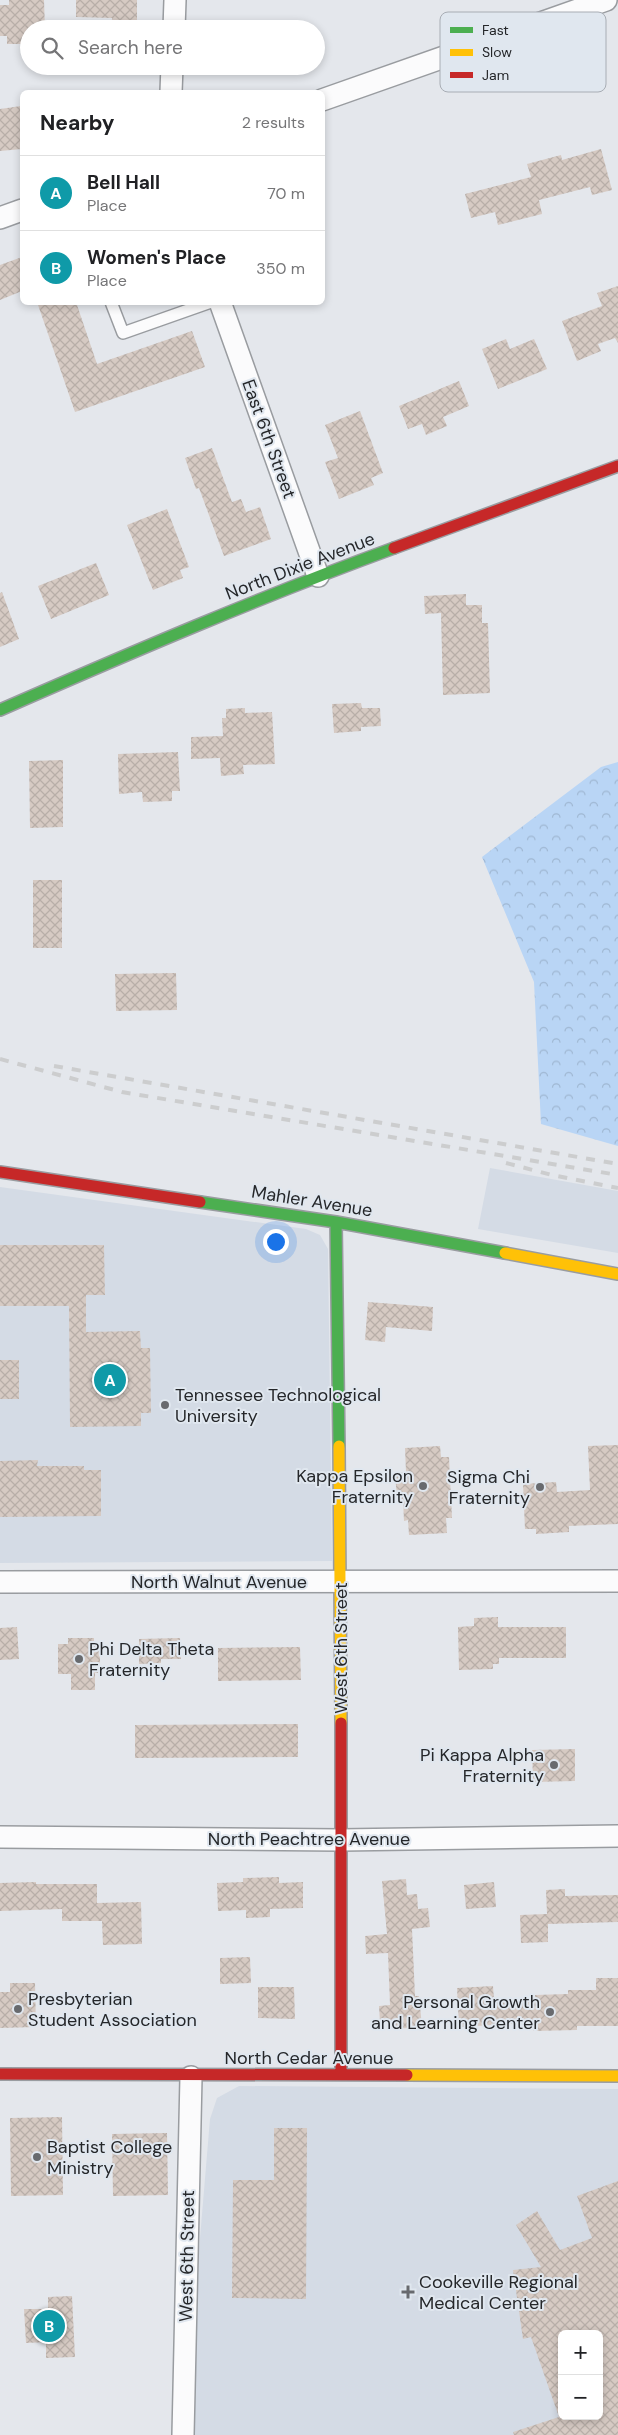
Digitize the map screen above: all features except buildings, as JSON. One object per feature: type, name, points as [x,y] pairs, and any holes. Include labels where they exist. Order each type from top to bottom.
[{"type":"street","points":[[174,0],[174,20]]},
{"type":"street","points":[[572,12],[606,0]]},
{"type":"street","points":[[325,99],[440,58]]},
{"type":"street","points":[[172,75],[172,90]]},
{"type":"street","points":[[0,218],[20,211]]},
{"type":"street","name":"East 6th Street","points":[[221,305],[318,576]]},
{"type":"street","name":"North Dixie Avenue","points":[[0,710],[162,639],[318,576],[618,466]]},
{"type":"street","name":"Mahler Avenue","points":[[0,1172],[336,1222],[618,1274]]},
{"type":"street","name":"West 6th Street","points":[[336,1222],[341,1582],[341,2075]]},
{"type":"street","name":"North Walnut Avenue","points":[[0,1582],[618,1581]]},
{"type":"street","name":"North Peachtree Avenue","points":[[0,1838],[341,1840],[618,1836]]},
{"type":"street","name":"North Cedar Avenue","points":[[0,2074],[191,2077],[341,2075],[618,2076]]},
{"type":"street","name":"West 6th Street","points":[[183,2435],[191,2077]]},
{"type":"lane","points":[[112,305],[123,333],[202,305]]},
{"type":"shaded area","points":[[490,1168],[618,1191],[618,1253],[478,1229]]},
{"type":"shaded area","name":"Tennessee Technological University","points":[[0,1187],[306,1229],[320,1235],[328,1249],[332,1561],[0,1563]]},
{"type":"shaded area","name":"Cookeville Regional Medical Center","points":[[239,2086],[618,2089],[618,2435],[194,2435],[199,2250],[210,2119],[217,2098]]},
{"type":"green space","points":[[618,762],[618,1146],[541,1124],[534,982],[482,857],[601,767]]},
{"type":"railway","points":[[0,1059],[122,1092],[618,1175]]},
{"type":"railway","points":[[54,1066],[618,1164]]},
{"type":"railway","points":[[506,1163],[552,1175],[618,1188]]},
{"type":"traffic: fast","points":[[0,710],[196,626],[394,548]]},
{"type":"traffic: fast","points":[[200,1202],[336,1222],[505,1253]]},
{"type":"traffic: fast","points":[[336,1222],[339,1446]]},
{"type":"traffic: slow","points":[[505,1253],[618,1274]]},
{"type":"traffic: slow","points":[[339,1446],[341,1723]]},
{"type":"traffic: slow","points":[[407,2075],[618,2076]]},
{"type":"traffic: jam","points":[[394,548],[618,466]]},
{"type":"traffic: jam","points":[[0,1172],[200,1202]]},
{"type":"traffic: jam","points":[[341,1723],[341,2075]]},
{"type":"traffic: jam","points":[[0,2074],[407,2075]]},
{"type":"place","name":"Bell Hall","points":[[110,1380]]},
{"type":"place","name":"Tennessee Technological University","points":[[165,1405]]},
{"type":"place","name":"Kappa Epsilon Fraternity","points":[[423,1486]]},
{"type":"place","name":"Sigma Chi Fraternity","points":[[540,1487]]},
{"type":"place","name":"Phi Delta Theta Fraternity","points":[[79,1659]]},
{"type":"place","name":"Pi Kappa Alpha Fraternity","points":[[554,1765]]},
{"type":"place","name":"Presbyterian Student Association","points":[[18,2009]]},
{"type":"place","name":"Personal Growth and Learning Center","points":[[550,2012]]},
{"type":"place","name":"Baptist College Ministry","points":[[37,2157]]},
{"type":"place","name":"Cookeville Regional Medical Center","points":[[408,2292]]},
{"type":"place","name":"Women's Place","points":[[49,2326]]}]
